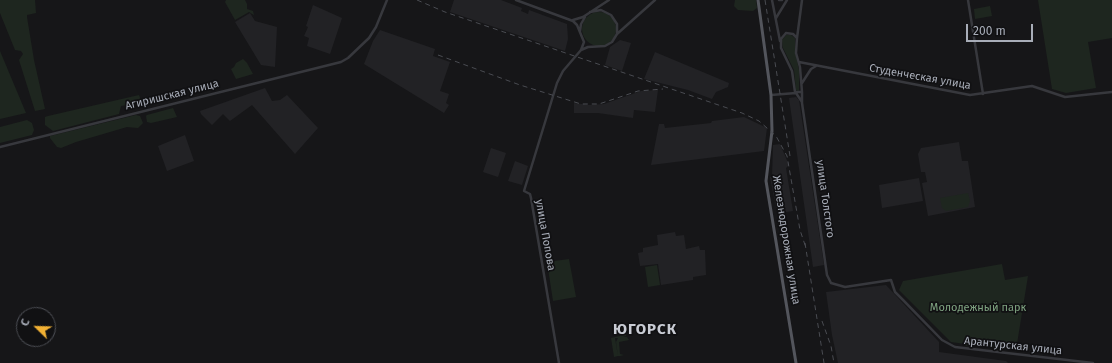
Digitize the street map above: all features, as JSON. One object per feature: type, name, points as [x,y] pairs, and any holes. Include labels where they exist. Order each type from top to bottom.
[{"type":"main road","name":"Железнодорожная улица","points":[[758,0],[771,95],[772,126],[766,181],[796,363]]},
{"type":"street","name":"Агиришская улица","points":[[0,147],[336,63],[348,58],[372,35],[387,0]]},
{"type":"street","points":[[516,0],[571,20],[576,24],[581,34],[583,44],[579,52]]},
{"type":"street","points":[[571,20],[578,20],[609,0]]},
{"type":"street","points":[[579,52],[586,47],[608,45],[614,40],[617,34],[655,0]]},
{"type":"street","points":[[772,0],[780,43],[792,69],[796,93],[802,103]]},
{"type":"street","points":[[776,23],[777,14],[787,0]]},
{"type":"street","points":[[802,0],[796,53],[799,62],[802,84],[802,103]]},
{"type":"street","points":[[968,0],[983,94]]},
{"type":"street","points":[[590,12],[601,10],[611,14],[617,24],[617,34]]},
{"type":"street","points":[[581,34],[581,24],[586,15]]},
{"type":"street","points":[[780,43],[782,37],[786,33],[793,34],[797,38]]},
{"type":"street","points":[[582,38],[588,44],[595,47]]},
{"type":"street","name":"улица Попова","points":[[559,363],[530,194],[524,191],[557,83],[563,72],[579,52]]},
{"type":"street","name":"Студенческая улица","points":[[799,62],[953,93],[972,95],[1032,86],[1066,97],[1112,92]]},
{"type":"street","points":[[802,84],[811,69],[819,66]]},
{"type":"street","points":[[786,94],[791,92],[794,85]]},
{"type":"street","points":[[771,95],[802,92]]},
{"type":"street","name":"улица Толстого","points":[[802,103],[829,281],[833,284],[845,287],[891,280]]},
{"type":"street","name":"Арантурская улица","points":[[891,280],[897,294],[942,340],[950,346],[969,350],[1093,363]]},
{"type":"shaded area","points":[[454,0],[501,0],[522,8],[521,11],[528,14],[529,10],[567,24],[568,39],[565,51],[450,12]]},
{"type":"shaded area","points":[[313,5],[342,18],[330,54],[307,46],[309,38],[304,36],[308,27],[306,26]]},
{"type":"shaded area","points":[[250,13],[255,21],[277,27],[275,67],[261,65],[235,22]]},
{"type":"shaded area","points":[[380,30],[435,49],[433,56],[450,62],[440,91],[449,94],[446,103],[449,105],[444,113],[364,64],[373,41]]},
{"type":"shaded area","points":[[620,40],[631,43],[622,71],[605,65],[610,47]]},
{"type":"shaded area","points":[[655,52],[729,83],[728,87],[716,92],[712,99],[688,90],[644,79]]},
{"type":"shaded area","points":[[265,88],[272,101],[280,100],[287,95],[318,128],[295,154],[252,105],[230,121],[223,114],[212,125],[201,114],[200,111]]},
{"type":"shaded area","points":[[658,90],[655,112],[634,110],[633,118],[598,113],[574,113],[574,103],[589,105],[604,104],[641,91]]},
{"type":"shaded area","points":[[796,97],[799,100],[824,265],[813,267],[789,98]]},
{"type":"shaded area","points":[[744,117],[767,128],[764,151],[651,165],[659,124],[664,124],[665,128],[711,123],[712,121]]},
{"type":"shaded area","points":[[185,135],[194,161],[167,171],[158,146]]},
{"type":"shaded area","points":[[959,142],[962,161],[968,161],[975,207],[928,216],[922,183],[927,182],[925,172],[921,172],[918,154],[921,148]]},
{"type":"shaded area","points":[[780,144],[789,165],[786,168],[793,211],[781,213],[780,208],[776,208],[770,177],[772,177],[773,145]]},
{"type":"shaded area","points":[[491,148],[506,153],[498,177],[483,172]]},
{"type":"shaded area","points":[[515,161],[528,166],[522,185],[508,181]]},
{"type":"shaded area","points":[[919,178],[923,201],[882,208],[879,185]]},
{"type":"shaded area","points":[[675,232],[676,236],[684,235],[686,249],[699,246],[700,250],[705,250],[706,275],[693,277],[693,280],[661,285],[658,264],[640,266],[638,253],[643,252],[643,248],[658,245],[657,235]]},
{"type":"shaded area","points":[[886,285],[939,342],[939,352],[1006,361],[1008,363],[838,363],[832,335],[826,292]]},
{"type":"green space","points":[[0,0],[35,0],[36,13],[27,15],[27,17],[34,60],[45,109],[35,111],[19,60],[23,54],[21,51],[15,50],[0,13]]},
{"type":"green space","points":[[226,0],[245,0],[247,9],[253,11],[254,15],[249,12],[235,20],[225,2]]},
{"type":"green space","points":[[735,0],[756,0],[757,8],[753,11],[738,10],[734,6]]},
{"type":"green space","points":[[1038,0],[1112,0],[1112,38],[1088,42],[1096,88],[1066,93],[1052,89]]},
{"type":"green space","points":[[990,6],[992,16],[975,19],[974,9]]},
{"type":"green space","points":[[599,12],[611,17],[616,29],[611,41],[599,46],[587,41],[582,29],[587,17]]},
{"type":"green space","points":[[786,35],[791,35],[795,38],[795,51],[799,70],[799,91],[796,90],[794,70],[783,48],[782,40]]},
{"type":"green space","points":[[0,51],[26,113],[0,119]]},
{"type":"green space","points":[[243,59],[253,74],[236,79],[231,69],[236,63]]},
{"type":"green space","points":[[139,95],[142,103],[121,106],[119,114],[53,131],[45,125],[45,117],[48,116]]},
{"type":"green space","points":[[173,108],[177,117],[151,123],[147,122],[147,115]]},
{"type":"green space","points":[[136,115],[140,116],[143,123],[138,128],[127,127],[61,148],[57,147],[50,138],[50,136]]},
{"type":"green space","points":[[27,120],[32,123],[34,130],[32,135],[0,143],[0,127]]},
{"type":"green space","points":[[968,193],[970,201],[968,207],[946,211],[942,208],[940,198]]},
{"type":"green space","points":[[569,259],[576,297],[553,301],[547,262]]},
{"type":"green space","name":"Молодежный парк","points":[[1002,264],[1005,280],[1028,276],[1016,350],[974,345],[965,346],[965,344],[951,342],[899,290],[903,281]]},
{"type":"green space","points":[[657,265],[660,285],[648,287],[645,267]]},
{"type":"green space","points":[[620,334],[626,334],[626,336],[623,337],[627,337],[629,340],[619,342],[620,354],[624,354],[620,355],[624,356],[614,357],[611,338],[620,336]]},
{"type":"railway","points":[[417,0],[445,12],[742,113],[759,121],[776,136],[787,156],[800,230],[806,248]]},
{"type":"railway","points":[[765,0],[790,156]]},
{"type":"railway","points":[[438,55],[520,85],[581,104],[599,104],[638,91],[663,89]]},
{"type":"railway","points":[[805,243],[824,363]]},
{"type":"railway","points":[[822,321],[831,346],[834,363]]},
{"type":"district","name":"ЮГОРСК","points":[[645,330]]}]
